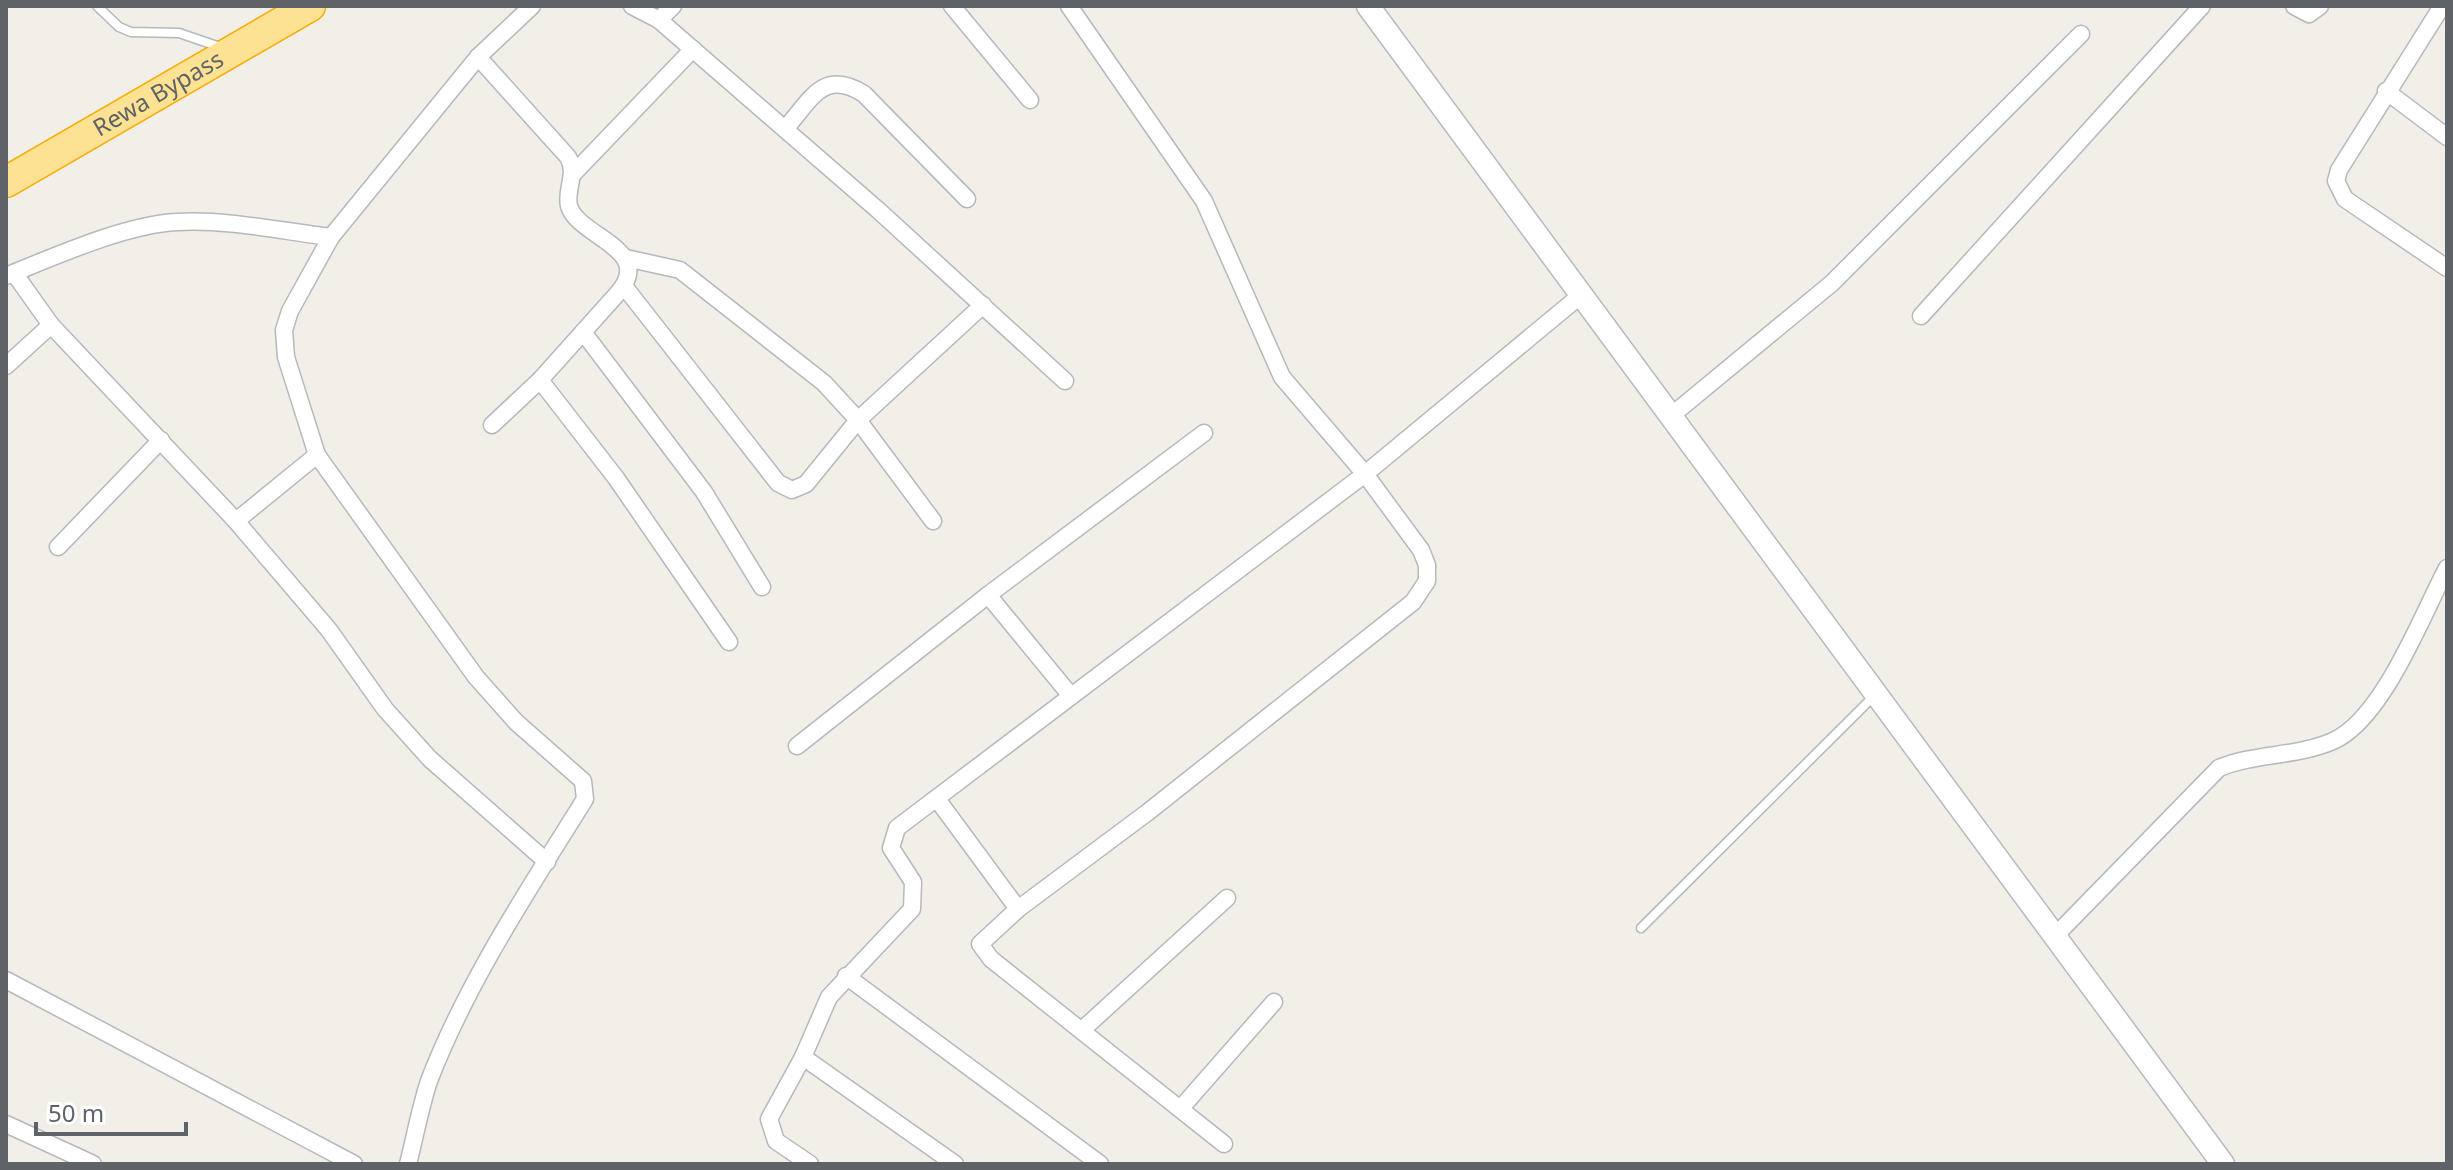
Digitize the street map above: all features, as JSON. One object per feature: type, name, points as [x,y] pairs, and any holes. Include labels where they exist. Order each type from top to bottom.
[{"type":"highway","name":"Rewa Bypass","points":[[6,182],[310,6]]},
{"type":"street","points":[[408,1164],[428,1085],[446,1040],[585,799],[583,781],[516,722],[476,677],[317,455],[286,357],[284,330],[290,311],[331,237],[478,57],[532,6]]},
{"type":"street","points":[[632,6],[659,20],[693,49],[1065,381]]},
{"type":"street","points":[[659,20],[673,6]]},
{"type":"street","points":[[952,6],[1030,100]]},
{"type":"street","points":[[1069,6],[1204,201],[1282,377],[1365,474],[1421,550],[1427,565],[1422,592],[1378,631],[982,939],[980,948],[1224,1144]]},
{"type":"street","points":[[1368,6],[2223,1164]]},
{"type":"street","points":[[1921,316],[2202,6]]},
{"type":"street","points":[[2294,6],[2309,14],[2320,6]]},
{"type":"street","points":[[2442,6],[2339,170],[2338,191],[2345,199],[2447,268]]},
{"type":"street","points":[[1672,415],[1832,283],[2081,34]]},
{"type":"street","points":[[573,174],[693,49]]},
{"type":"street","points":[[478,57],[568,157],[573,174],[569,196],[574,216],[626,258],[680,270],[824,383],[858,420],[933,521]]},
{"type":"street","points":[[785,129],[819,90],[835,82],[846,82],[864,94],[967,199]]},
{"type":"street","points":[[2386,91],[2447,137]]},
{"type":"street","points":[[331,237],[201,221],[174,222],[144,226],[10,275],[51,325],[236,521],[329,630],[385,709],[421,749],[547,862]]},
{"type":"street","points":[[492,425],[540,380],[624,286],[626,258]]},
{"type":"street","points":[[624,286],[778,483],[792,490],[806,484],[858,420],[983,305]]},
{"type":"street","points":[[810,1164],[776,1141],[769,1119],[803,1057],[829,997],[912,909],[913,882],[891,841],[897,828],[1365,474],[1581,295]]},
{"type":"street","points":[[6,366],[51,325]]},
{"type":"street","points":[[583,332],[704,492],[762,587]]},
{"type":"street","points":[[540,380],[616,478],[729,642]]},
{"type":"street","points":[[797,746],[988,595],[1204,433]]},
{"type":"street","points":[[58,547],[161,440]]},
{"type":"street","points":[[236,521],[317,455]]},
{"type":"street","points":[[2054,937],[2219,768],[2232,762],[2293,754],[2334,741],[2355,727],[2387,681],[2447,568]]},
{"type":"street","points":[[988,595],[1071,696]]},
{"type":"street","points":[[937,799],[1018,909]]},
{"type":"street","points":[[1083,1029],[1227,898]]},
{"type":"street","points":[[846,976],[1100,1164]]},
{"type":"street","points":[[6,980],[354,1164]]},
{"type":"street","points":[[1181,1108],[1274,1002]]},
{"type":"street","points":[[803,1057],[955,1164]]},
{"type":"street","points":[[6,1124],[93,1164]]},
{"type":"lane","points":[[97,6],[119,27],[131,32],[179,33],[234,52]]},
{"type":"lane","points":[[1641,928],[1876,694]]}]
